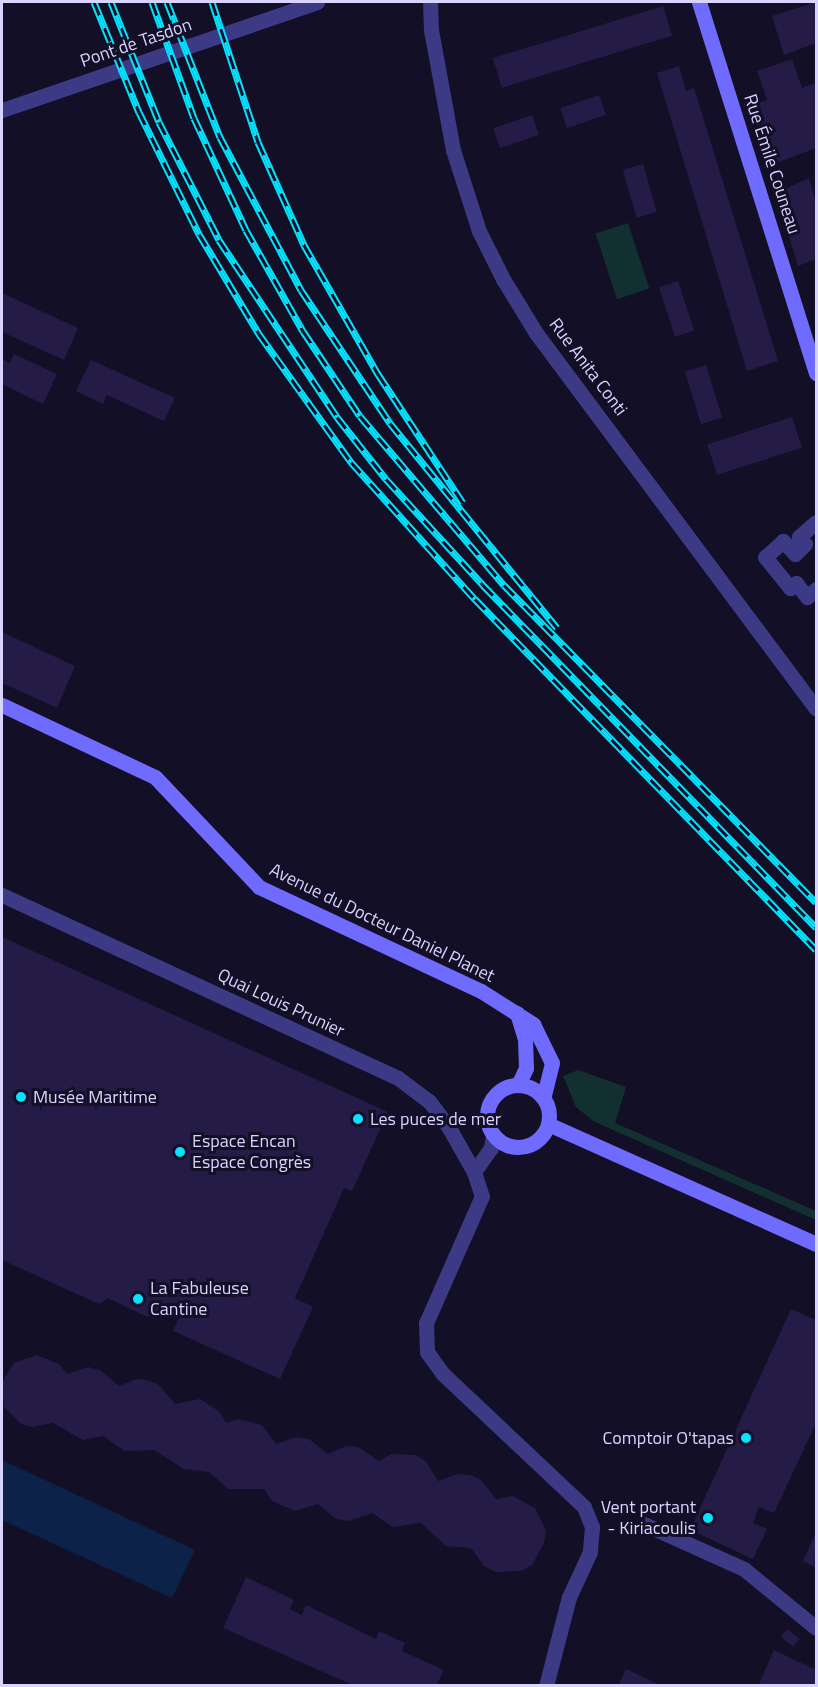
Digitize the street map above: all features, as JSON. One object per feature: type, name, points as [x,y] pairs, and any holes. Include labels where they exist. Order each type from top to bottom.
[{"type":"street","name":"Pont de Tasdon","points":[[2,110],[317,2]]},
{"type":"street","name":"Rue Anita Conti","points":[[430,2],[431,30],[453,150],[479,231],[503,279],[536,333],[816,708]]},
{"type":"street","name":"Rue Émile Couneau","points":[[699,2],[816,373]]},
{"type":"street","points":[[816,522],[799,537],[805,544],[795,554],[783,541],[765,557],[790,588],[796,583],[807,597],[816,589]]},
{"type":"street","name":"Avenue du Docteur Daniel Planet","points":[[2,705],[148,772],[168,789],[259,887],[481,991],[533,1024],[549,1049],[552,1063],[543,1098]]},
{"type":"street","name":"Quai Louis Prunier","points":[[2,895],[398,1078],[429,1101],[474,1172],[482,1196],[426,1323],[427,1352],[443,1374],[584,1507],[592,1527],[590,1552],[569,1597],[546,1686]]},
{"type":"street","points":[[517,1013],[525,1039],[526,1068],[518,1084]]},
{"type":"street","points":[[474,1172],[492,1148],[492,1135],[486,1119],[491,1100],[497,1092],[518,1084],[537,1091],[543,1098],[548,1124],[544,1134],[526,1146],[507,1146],[492,1135]]},
{"type":"street","points":[[548,1124],[816,1244]]},
{"type":"street","points":[[644,1524],[744,1569],[816,1628]]},
{"type":"green space","points":[[628,223],[649,289],[617,299],[596,234]]},
{"type":"green space","points":[[578,1070],[626,1087],[615,1123],[816,1211],[816,1220],[593,1121],[576,1107],[563,1076]]},
{"type":"water","points":[[2,1460],[195,1550],[172,1598],[2,1520]]},
{"type":"building","points":[[816,2],[816,43],[784,55],[772,16]]},
{"type":"building","points":[[663,6],[672,36],[502,88],[493,58]]},
{"type":"building","points":[[792,59],[802,88],[816,83],[816,148],[769,166],[749,106],[767,100],[757,71]]},
{"type":"building","points":[[679,66],[686,91],[694,88],[778,361],[747,371],[657,73]]},
{"type":"building","points":[[599,95],[606,115],[567,128],[560,108]]},
{"type":"building","points":[[532,115],[539,135],[500,148],[493,128]]},
{"type":"building","points":[[643,164],[657,212],[637,218],[623,170]]},
{"type":"building","points":[[809,178],[816,203],[816,259],[798,266],[776,193]]},
{"type":"building","points":[[678,281],[694,330],[675,337],[659,287]]},
{"type":"building","points":[[2,293],[78,328],[64,360],[2,332]]},
{"type":"building","points":[[14,354],[57,374],[43,404],[2,384],[2,359],[10,363]]},
{"type":"building","points":[[91,360],[175,398],[164,421],[107,395],[103,404],[76,391]]},
{"type":"building","points":[[706,365],[722,418],[701,424],[685,371]]},
{"type":"building","points":[[792,417],[802,447],[717,475],[707,445]]},
{"type":"building","points":[[2,632],[75,666],[57,708],[2,683]]},
{"type":"building","name":"Espace Encan Espace Congrès","points":[[2,937],[388,1112],[352,1191],[344,1188],[295,1298],[313,1307],[280,1379],[173,1331],[184,1307],[147,1317],[108,1298],[99,1304],[2,1260]]},
{"type":"building","points":[[791,1309],[816,1320],[816,1423],[774,1513],[759,1507],[753,1523],[767,1529],[753,1559],[690,1530]]},
{"type":"building","points":[[37,1355],[59,1364],[67,1374],[88,1367],[100,1370],[119,1386],[136,1379],[148,1380],[159,1385],[175,1404],[200,1399],[220,1412],[226,1423],[238,1419],[262,1425],[276,1444],[296,1437],[309,1439],[328,1454],[346,1446],[358,1447],[379,1461],[391,1454],[415,1455],[426,1461],[438,1481],[457,1474],[470,1475],[481,1480],[496,1499],[513,1496],[535,1508],[546,1531],[544,1543],[532,1565],[521,1571],[496,1572],[484,1566],[471,1548],[446,1546],[421,1523],[393,1527],[372,1513],[349,1521],[336,1519],[318,1504],[295,1511],[272,1501],[264,1489],[228,1489],[209,1472],[184,1469],[154,1450],[125,1451],[103,1436],[83,1440],[53,1423],[32,1427],[21,1424],[4,1407],[2,1382],[14,1363]]},
{"type":"building","points":[[816,1532],[816,1568],[803,1561]]},
{"type":"building","points":[[246,1577],[294,1600],[290,1609],[302,1615],[306,1605],[376,1639],[379,1631],[405,1643],[402,1651],[444,1670],[436,1686],[355,1686],[223,1628]]},
{"type":"building","points":[[787,1629],[800,1639],[793,1647],[781,1637]]},
{"type":"building","points":[[774,1650],[816,1670],[816,1686],[758,1686]]},
{"type":"building","points":[[626,1669],[662,1686],[618,1686]]},
{"type":"railway","points":[[94,2],[139,112],[199,234],[259,334],[351,462],[475,599],[816,950]]},
{"type":"railway","points":[[111,2],[159,122],[219,240],[337,417],[386,479],[483,585],[816,928]]},
{"type":"railway","points":[[152,2],[194,118],[246,230],[303,331],[360,416],[504,585],[816,903]]},
{"type":"railway","points":[[167,2],[220,137],[301,290],[390,423],[557,628]]},
{"type":"railway","points":[[212,2],[258,142],[304,245],[378,374],[463,503]]},
{"type":"place","name":"Musée Maritime","points":[[21,1097]]},
{"type":"place","name":"Les puces de mer","points":[[358,1119]]},
{"type":"place","name":"Espace Encan Espace Congrès","points":[[180,1152]]},
{"type":"place","name":"La Fabuleuse Cantine","points":[[138,1299]]},
{"type":"place","name":"Comptoir O'tapas","points":[[746,1438]]},
{"type":"place","name":"Vent portant - Kiriacoulis","points":[[708,1518]]}]
